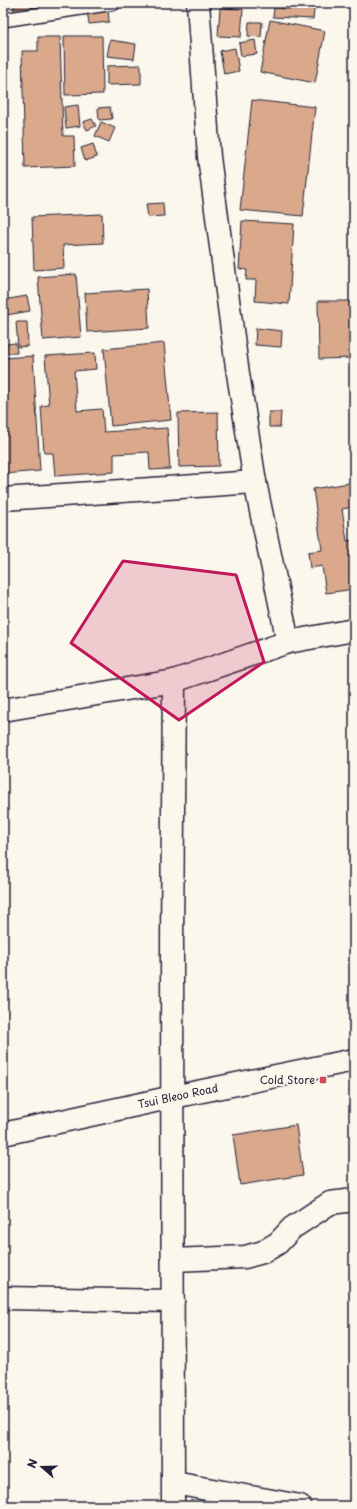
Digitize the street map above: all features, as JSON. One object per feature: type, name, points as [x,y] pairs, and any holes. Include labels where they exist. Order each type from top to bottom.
[{"type":"street","points":[[198,3],[209,157],[237,366],[255,482],[288,642]]},
{"type":"street","points":[[3,499],[255,482]]},
{"type":"street","points":[[3,710],[174,680],[288,642],[354,630]]},
{"type":"street","points":[[174,680],[172,942],[174,1506]]},
{"type":"street","name":"Tsui Bleoo Road","points":[[3,1134],[354,1060]]},
{"type":"street","points":[[173,1260],[245,1257],[264,1252],[278,1243],[292,1228],[330,1203],[354,1200]]},
{"type":"street","points":[[3,1298],[173,1301]]},
{"type":"street","points":[[174,1483],[300,1506]]},
{"type":"lane","points":[[3,20],[114,3]]},
{"type":"highlighted area","points":[[123,561],[236,575],[264,662],[179,720],[71,643]]},
{"type":"building","points":[[14,3],[59,3],[59,9],[14,11]]},
{"type":"building","points":[[290,3],[315,3],[313,19],[273,17],[274,8],[290,9]]},
{"type":"building","points":[[108,8],[109,22],[89,24],[87,10]]},
{"type":"building","points":[[220,8],[243,9],[241,37],[218,36]]},
{"type":"building","points":[[270,20],[325,31],[315,83],[260,72]]},
{"type":"building","points":[[249,22],[262,22],[261,37],[248,36]]},
{"type":"building","points":[[64,36],[102,36],[103,94],[65,95]]},
{"type":"building","points":[[38,37],[60,37],[63,136],[74,136],[75,166],[25,168],[22,51],[38,51]]},
{"type":"building","points":[[110,40],[136,44],[134,59],[107,56]]},
{"type":"building","points":[[255,40],[257,54],[241,56],[239,43]]},
{"type":"building","points":[[235,48],[239,71],[224,74],[220,51]]},
{"type":"building","points":[[141,65],[141,84],[107,85],[107,66]]},
{"type":"building","points":[[252,100],[315,107],[303,216],[240,210]]},
{"type":"building","points":[[78,105],[80,126],[66,128],[64,107]]},
{"type":"building","points":[[110,107],[112,119],[99,120],[98,108]]},
{"type":"building","points":[[92,119],[96,126],[87,130],[83,122]]},
{"type":"building","points":[[101,122],[115,128],[109,142],[95,136]]},
{"type":"building","points":[[93,144],[97,157],[85,161],[81,148]]},
{"type":"building","points":[[163,203],[164,216],[148,217],[146,204]]},
{"type":"building","points":[[102,214],[103,243],[63,245],[64,268],[34,270],[32,217]]},
{"type":"building","points":[[242,221],[294,224],[289,304],[255,301],[256,280],[246,280],[247,270],[239,269]]},
{"type":"building","points":[[76,274],[81,337],[43,340],[38,277]]},
{"type":"building","points":[[147,289],[149,328],[87,332],[85,293]]},
{"type":"building","points":[[27,296],[30,311],[6,315],[3,300]]},
{"type":"building","points":[[318,301],[354,301],[354,358],[319,359]]},
{"type":"building","points":[[3,321],[6,321],[5,333],[3,333]]},
{"type":"building","points":[[16,322],[27,322],[28,346],[18,347]]},
{"type":"building","points":[[256,328],[282,331],[281,347],[255,345]]},
{"type":"building","points":[[16,343],[17,353],[6,353],[6,344]]},
{"type":"building","points":[[164,343],[171,420],[111,426],[104,349]]},
{"type":"building","points":[[95,353],[96,369],[74,371],[77,411],[102,409],[104,432],[167,428],[170,469],[150,470],[149,452],[114,454],[114,472],[55,476],[53,453],[44,453],[41,406],[49,405],[45,356]]},
{"type":"building","points":[[33,356],[40,471],[3,474],[3,358]]},
{"type":"building","points":[[218,412],[219,466],[179,467],[178,413]]},
{"type":"building","points":[[269,412],[281,412],[280,427],[269,427]]},
{"type":"building","points":[[349,483],[352,507],[342,509],[347,541],[354,540],[354,589],[326,593],[322,566],[310,568],[308,552],[322,550],[313,489]]},
{"type":"building","points":[[296,1125],[303,1175],[240,1185],[233,1135]]},
{"type":"place","name":"Cold Store","points":[[323,1080]]}]
